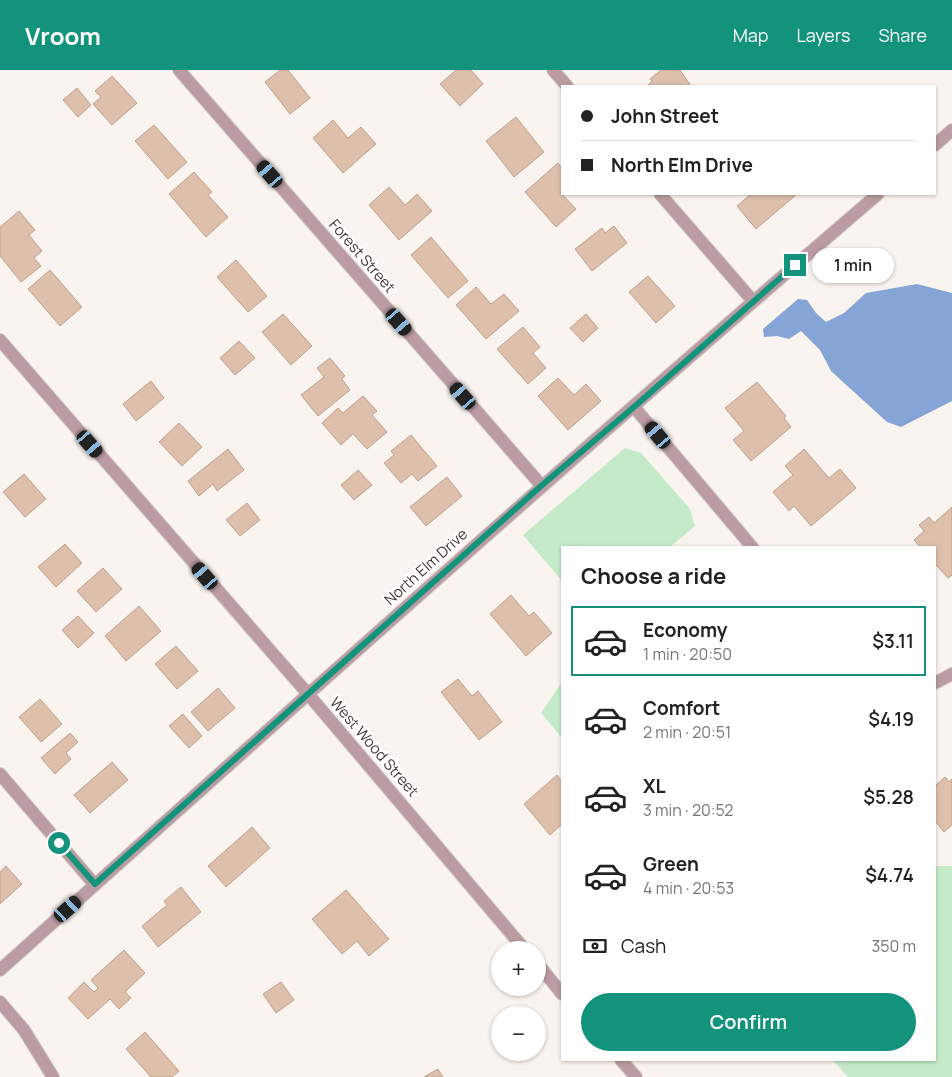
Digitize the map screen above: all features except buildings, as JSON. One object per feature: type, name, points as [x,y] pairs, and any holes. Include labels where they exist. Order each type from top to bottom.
[{"type":"street","name":"Forest Street","points":[[179,70],[541,486]]},
{"type":"street","points":[[553,70],[566,85]]},
{"type":"street","points":[[936,144],[952,130]]},
{"type":"street","points":[[661,195],[753,301]]},
{"type":"street","name":"North Elm Drive","points":[[0,970],[541,486],[877,195]]},
{"type":"street","name":"West Wood Street","points":[[0,340],[308,694],[517,941]]},
{"type":"street","points":[[634,407],[751,546]]},
{"type":"street","points":[[936,682],[952,674]]},
{"type":"street","points":[[0,774],[95,884]]},
{"type":"street","points":[[546,974],[561,993]]},
{"type":"street","points":[[0,1002],[24,1030],[53,1077]]},
{"type":"street","points":[[622,1061],[636,1077]]},
{"type":"green space","points":[[625,448],[641,453],[690,509],[695,526],[671,546],[561,546],[561,580],[523,535]]},
{"type":"green space","points":[[561,683],[561,737],[541,713]]},
{"type":"green space","points":[[936,866],[952,866],[952,1077],[848,1077],[834,1061],[936,1061]]},
{"type":"water","points":[[917,284],[952,293],[952,401],[901,427],[887,422],[831,371],[820,350],[801,331],[789,339],[777,336],[764,337],[763,329],[798,299],[807,300],[816,313],[826,322],[844,313],[866,293]]},
{"type":"route","points":[[59,843],[95,884],[541,486],[795,265]]}]
